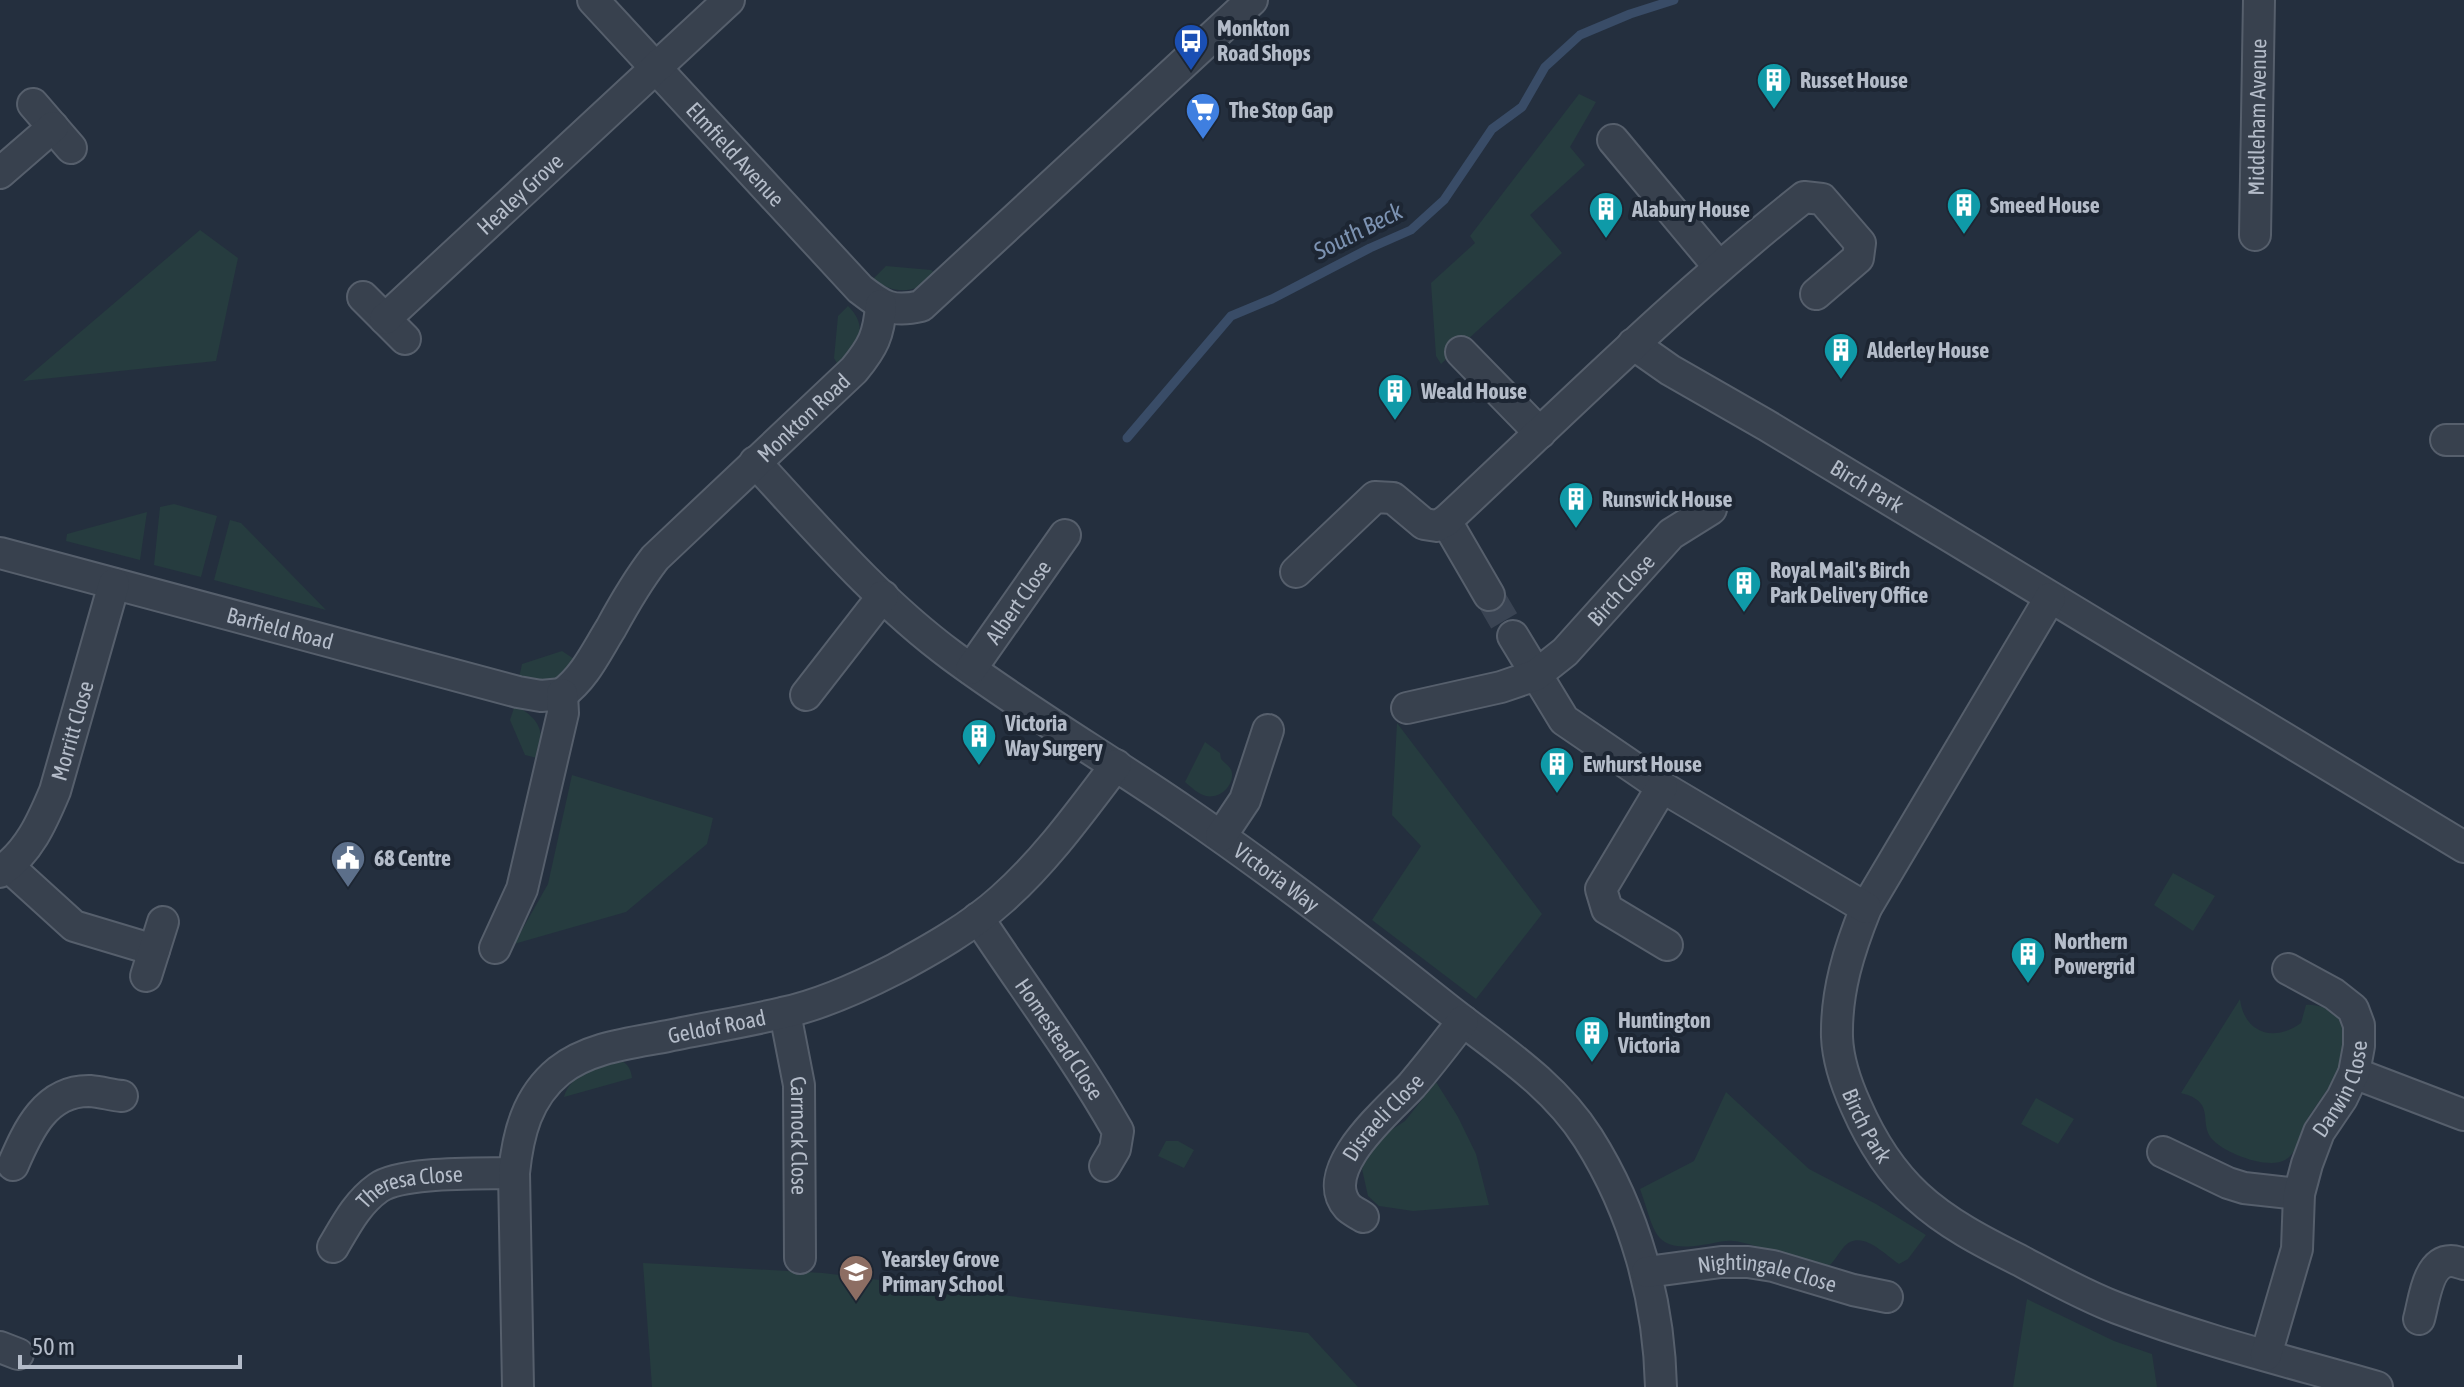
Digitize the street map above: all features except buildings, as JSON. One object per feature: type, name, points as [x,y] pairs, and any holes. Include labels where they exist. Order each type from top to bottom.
[{"type":"street","name":"Elmfield Avenue","points":[[593,0],[860,289],[881,305]]},
{"type":"street","name":"Healey Grove","points":[[363,297],[395,329],[729,0]]},
{"type":"street","points":[[881,305],[903,310],[921,306],[1252,0]]},
{"type":"street","name":"Middleham Avenue","points":[[2255,235],[2259,0]]},
{"type":"street","points":[[0,173],[52,126]]},
{"type":"street","points":[[1613,140],[1719,267]]},
{"type":"street","points":[[1296,572],[1375,497],[1393,498],[1424,524],[1437,526],[1446,521],[1633,344],[1804,197],[1822,199],[1860,243],[1858,258],[1816,294]]},
{"type":"street","name":"Monkton Road","points":[[562,694],[575,685],[586,671],[637,582],[655,558],[854,370],[871,348],[879,328],[881,305]]},
{"type":"street","name":"Birch Park","points":[[1633,344],[1670,370],[2464,847]]},
{"type":"street","points":[[1461,352],[1540,433]]},
{"type":"street","name":"Victoria Way","points":[[755,462],[883,596],[925,635],[1221,836],[1326,912],[1525,1067],[1560,1101],[1588,1138],[1619,1199],[1647,1272],[1661,1355],[1661,1387]]},
{"type":"street","name":"Birch Close","points":[[1407,708],[1501,687],[1536,675],[1565,652],[1671,534],[1711,509]]},
{"type":"street","points":[[1446,521],[1489,595]]},
{"type":"street","name":"Albert Close","points":[[971,669],[1065,535]]},
{"type":"street","name":"Barfield Road","points":[[0,553],[518,692],[541,696],[562,694]]},
{"type":"street","name":"Morritt Close","points":[[114,584],[55,791],[26,849],[4,869],[74,926],[155,949]]},
{"type":"street","points":[[806,695],[883,596]]},
{"type":"street","name":"Birch Park","points":[[2050,598],[1866,908],[1848,953],[1839,993],[1837,1038],[1844,1079],[1865,1126],[1915,1194],[1947,1220],[2000,1251],[2101,1301],[2156,1322],[2377,1387]]},
{"type":"street","points":[[1513,636],[1564,720],[1662,787],[1866,908]]},
{"type":"street","points":[[495,948],[522,889],[563,713],[562,694]]},
{"type":"street","points":[[1221,836],[1245,800],[1268,730]]},
{"type":"street","name":"Geldof Road","points":[[518,1387],[514,1173],[517,1139],[540,1091],[559,1071],[582,1057],[613,1046],[785,1013],[824,1000],[895,969],[1001,901],[1068,827],[1116,765]]},
{"type":"street","points":[[1662,787],[1601,889],[1607,909],[1667,945]]},
{"type":"street","name":"Homestead Close","points":[[978,918],[1087,1077],[1118,1131],[1115,1149],[1105,1166]]},
{"type":"street","name":"Darwin Close","points":[[2266,1355],[2297,1249],[2299,1194],[2319,1132],[2342,1098],[2354,1073],[2359,1046],[2359,1025],[2353,1009],[2334,994],[2288,969]]},
{"type":"street","name":"Carrnock Close","points":[[785,1013],[799,1085],[800,1258]]},
{"type":"street","name":"Disraeli Close","points":[[1363,1217],[1348,1207],[1340,1192],[1342,1173],[1362,1135],[1410,1087],[1463,1021]]},
{"type":"street","points":[[2354,1073],[2464,1115]]},
{"type":"street","points":[[12,1147],[51,1103],[69,1093],[91,1091],[122,1096]]},
{"type":"street","points":[[2163,1152],[2244,1188],[2299,1194]]},
{"type":"street","name":"Theresa Close","points":[[333,1247],[357,1207],[381,1185],[408,1178],[514,1173]]},
{"type":"street","points":[[2419,1319],[2432,1274],[2440,1264],[2451,1261],[2464,1264]]},
{"type":"street","name":"Nightingale Close","points":[[1647,1272],[1721,1262],[1748,1262],[1887,1297]]},
{"type":"green space","points":[[1579,94],[1596,102],[1570,147],[1585,165],[1530,215],[1562,253],[1441,364],[1436,356],[1431,283],[1475,243],[1470,236]]},
{"type":"green space","points":[[200,230],[238,258],[216,361],[23,381]]},
{"type":"green space","points":[[886,266],[931,270],[938,275],[914,289],[898,290],[873,279]]},
{"type":"green space","points":[[848,306],[859,322],[860,330],[855,346],[839,367],[834,358],[838,316]]},
{"type":"green space","points":[[174,504],[217,516],[201,577],[154,565],[160,507]]},
{"type":"green space","points":[[147,512],[140,560],[66,541],[67,534]]},
{"type":"green space","points":[[230,520],[241,523],[326,610],[214,580]]},
{"type":"green space","points":[[562,651],[574,659],[557,678],[544,681],[519,678],[522,664]]},
{"type":"green space","points":[[515,705],[538,726],[541,759],[525,755],[510,720]]},
{"type":"green space","points":[[1397,723],[1542,914],[1476,999],[1372,920],[1421,846],[1392,815]]},
{"type":"green space","points":[[1205,742],[1220,753],[1232,774],[1228,787],[1220,794],[1211,796],[1200,794],[1185,782]]},
{"type":"green space","points":[[572,775],[713,818],[707,844],[626,912],[514,944],[548,884]]},
{"type":"green space","points":[[2173,873],[2215,896],[2193,931],[2154,905]]},
{"type":"green space","points":[[2240,999],[2247,1020],[2262,1031],[2271,1033],[2291,1029],[2301,1023],[2306,1005],[2332,1012],[2343,1027],[2344,1049],[2337,1072],[2305,1123],[2293,1153],[2277,1163],[2247,1158],[2218,1144],[2208,1133],[2203,1107],[2192,1097],[2181,1093]]},
{"type":"green space","points":[[620,1060],[629,1067],[632,1078],[564,1097],[572,1082],[579,1077]]},
{"type":"green space","points":[[1436,1082],[1476,1154],[1489,1205],[1413,1211],[1379,1206],[1368,1196],[1362,1169],[1373,1142],[1405,1121]]},
{"type":"green space","points":[[1726,1092],[1809,1169],[1876,1204],[1926,1235],[1908,1259],[1899,1264],[1872,1244],[1857,1240],[1843,1248],[1821,1271],[1742,1242],[1685,1247],[1664,1241],[1653,1226],[1640,1189],[1694,1161]]},
{"type":"green space","points":[[2036,1098],[2074,1119],[2058,1144],[2021,1124]]},
{"type":"green space","points":[[1166,1141],[1178,1141],[1194,1150],[1184,1168],[1158,1156]]},
{"type":"green space","name":"Yearsley Grove Primary School","points":[[643,1263],[823,1273],[1308,1333],[1358,1387],[652,1387]]},
{"type":"green space","points":[[2027,1299],[2114,1341],[2152,1354],[2157,1387],[2013,1387]]},
{"type":"waterway","name":"South Beck","points":[[1127,438],[1231,316],[1411,230],[1444,200],[1492,129],[1522,107],[1545,67],[1580,35],[1674,0]]},
{"type":"tunnel","points":[[1489,595],[1513,636]]},
{"type":"place","name":"Monkton Road Shops","points":[[1191,72]]},
{"type":"place","name":"Russet House","points":[[1774,111]]},
{"type":"place","name":"The Stop Gap","points":[[1203,141]]},
{"type":"place","name":"Smeed House","points":[[1964,236]]},
{"type":"place","name":"Alabury House","points":[[1606,240]]},
{"type":"place","name":"Alderley House","points":[[1841,381]]},
{"type":"place","name":"Weald House","points":[[1395,422]]},
{"type":"place","name":"Runswick House","points":[[1576,530]]},
{"type":"place","name":"Royal Mail's Birch Park Delivery Office","points":[[1744,614]]},
{"type":"place","name":"Victoria Way Surgery","points":[[979,767]]},
{"type":"place","name":"Ewhurst House","points":[[1557,795]]},
{"type":"place","name":"68 Centre","points":[[348,889]]},
{"type":"place","name":"Northern Powergrid","points":[[2028,985]]},
{"type":"place","name":"Huntington Victoria","points":[[1592,1064]]},
{"type":"place","name":"Yearsley Grove Primary School","points":[[856,1303]]}]
